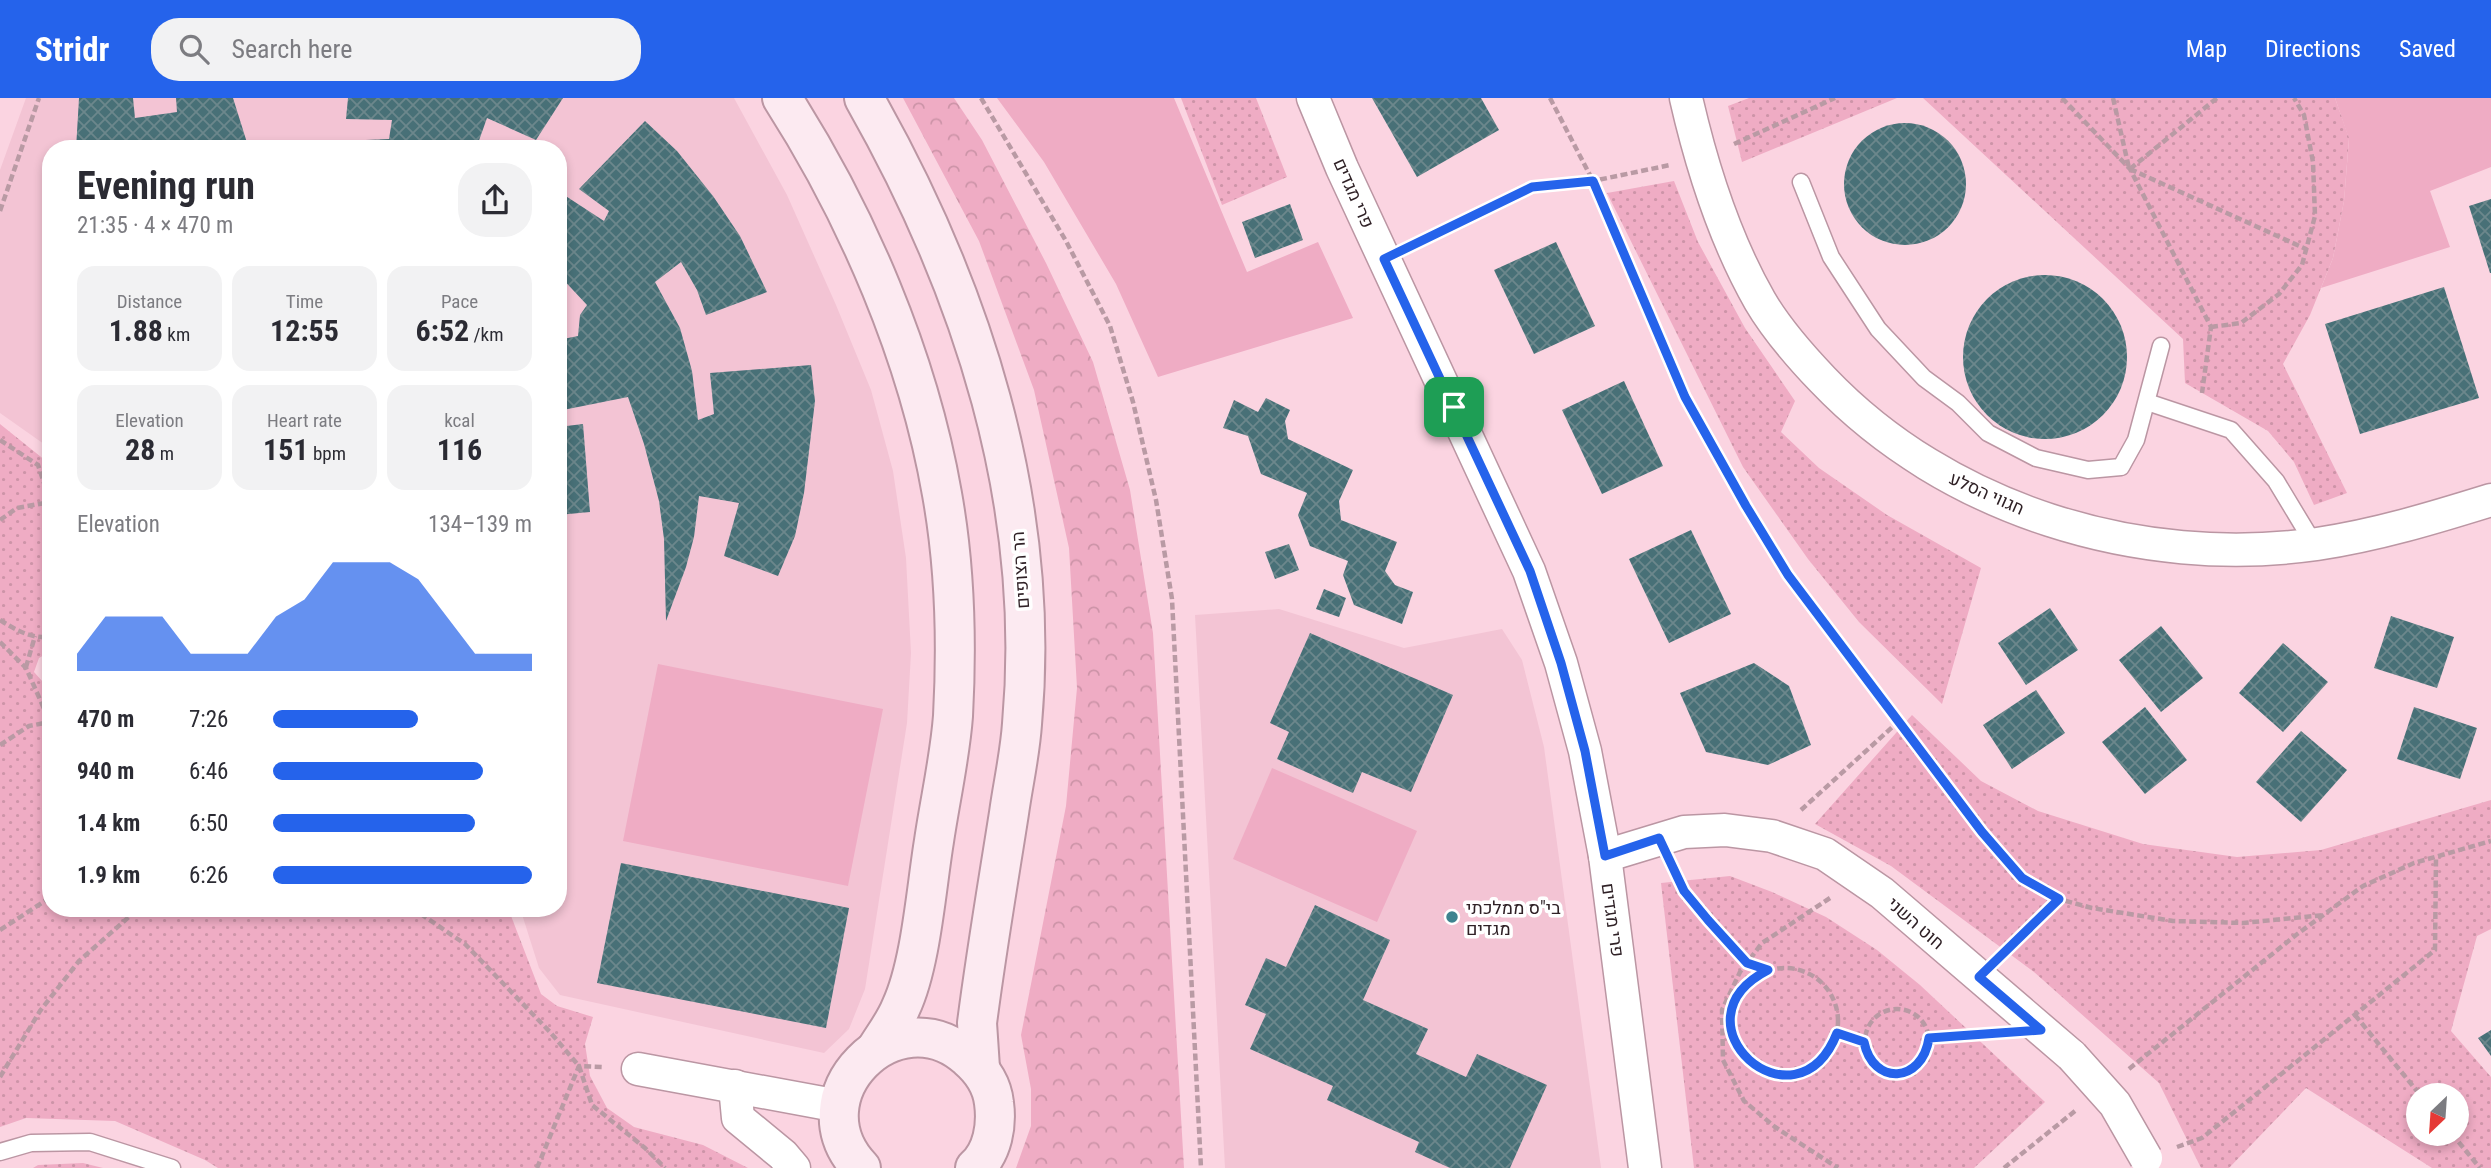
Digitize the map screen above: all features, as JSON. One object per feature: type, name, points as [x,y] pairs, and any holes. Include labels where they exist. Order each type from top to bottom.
[{"type":"main road","points":[[782,98],[832,183],[867,255],[898,335],[926,421],[942,494],[952,573],[953,718],[917,952],[902,1006],[877,1048],[856,1066],[847,1080],[839,1106],[841,1133],[852,1158],[861,1168]]},
{"type":"main road","name":"הר הצופים","points":[[864,98],[931,228],[965,312],[994,404],[1011,483],[1022,568],[1022,725],[977,1023],[980,1068]]},
{"type":"main road","points":[[877,1048],[902,1039],[930,1038],[960,1050],[980,1068],[993,1092],[996,1119],[992,1140],[980,1164],[975,1168]]},
{"type":"street","name":"פרי מגדים","points":[[1313,98],[1342,169],[1530,571],[1561,663],[1585,751],[1605,856],[1645,1168]]},
{"type":"street","name":"חגווי הסלע","points":[[1686,98],[1700,159],[1716,204],[1761,302],[1796,352],[1844,402],[1889,439],[1944,474],[2004,505],[2138,543],[2198,549],[2257,549],[2314,544],[2407,526],[2491,500]]},
{"type":"street","name":"חוט השני","points":[[1605,856],[1684,832],[1726,830],[1772,836],[1825,854],[1882,893],[2072,1056],[2115,1104],[2147,1163]]},
{"type":"street","points":[[638,1069],[839,1106]]},
{"type":"street","points":[[735,1086],[738,1118],[783,1155],[794,1168]]},
{"type":"lane","points":[[1801,182],[1831,257],[1878,329],[1924,378],[1958,403],[1988,433],[2036,458],[2088,470],[2121,467],[2136,440],[2161,346]]},
{"type":"lane","points":[[2147,402],[2231,430],[2276,481],[2314,544]]},
{"type":"lane","points":[[0,1152],[31,1143],[90,1142],[173,1168]]},
{"type":"path","points":[[0,211],[40,98]]},
{"type":"path","points":[[981,98],[1066,241],[1110,326],[1133,402],[1156,500],[1172,599],[1201,1168]]},
{"type":"path","points":[[1550,98],[1593,181],[1685,397],[1746,506],[1788,575],[1982,832],[2022,878],[2059,899],[2092,908],[2173,921],[2243,923],[2323,915]]},
{"type":"path","points":[[2063,98],[2130,169],[2306,249]]},
{"type":"path","points":[[2113,98],[2130,169],[2211,327],[2199,418]]},
{"type":"path","points":[[2130,169],[2217,98]]},
{"type":"path","points":[[2211,327],[2241,323],[2279,294],[2302,265],[2315,216],[2313,162],[2304,115],[2294,98]]},
{"type":"path","points":[[1384,259],[1532,187],[1593,181]]},
{"type":"path","points":[[0,440],[38,465],[42,477]]},
{"type":"path","points":[[0,520],[17,509],[42,504]]},
{"type":"path","points":[[0,620],[20,633],[42,636]]},
{"type":"path","points":[[26,668],[35,636]]},
{"type":"path","points":[[0,642],[26,668],[42,704]]},
{"type":"path","points":[[1772,836],[1899,721]]},
{"type":"path","points":[[0,745],[29,726],[42,724]]},
{"type":"path","points":[[1659,838],[1684,891],[1747,963],[1768,970]]},
{"type":"path","points":[[2123,1073],[2362,886],[2414,863],[2491,841]]},
{"type":"path","points":[[2147,1163],[2202,1138],[2435,950],[2436,857]]},
{"type":"path","points":[[1838,1168],[1775,1128],[1744,1101],[1723,1060],[1722,1010],[1740,972],[1762,943],[1860,879]]},
{"type":"path","points":[[1979,977],[2059,899]]},
{"type":"path","points":[[0,930],[42,903]]},
{"type":"path","points":[[0,1077],[40,1011],[79,961],[129,917]]},
{"type":"path","points":[[425,917],[465,944],[550,1032],[579,1066],[592,1105],[665,1168]]},
{"type":"path","points":[[1787,968],[1805,972],[1821,982],[1833,997],[1838,1015],[1837,1033],[1831,1049],[1818,1064],[1802,1072],[1783,1075],[1766,1072],[1747,1060],[1736,1045],[1731,1027],[1732,1009],[1740,991],[1751,979],[1768,970],[1787,968]]},
{"type":"path","points":[[1903,1008],[1920,1017],[1929,1038],[1927,1053],[1921,1062],[1902,1073],[1882,1069],[1873,1063],[1864,1042],[1872,1019],[1881,1012],[1903,1008]]},
{"type":"path","points":[[2355,1015],[2410,1083]]},
{"type":"path","points":[[1929,1038],[2041,1030]]},
{"type":"path","points":[[1837,1033],[1864,1042]]},
{"type":"path","points":[[537,1168],[579,1066]]},
{"type":"path","points":[[2004,1168],[2080,1108]]},
{"type":"path","points":[[2462,1146],[2480,1168]]},
{"type":"shaded area","points":[[26,98],[734,98],[787,195],[871,390],[893,471],[906,558],[911,653],[907,723],[865,989],[849,1029],[824,1053],[560,995],[539,968],[523,917],[567,917],[567,140],[42,140],[42,443],[0,413],[0,170]]},
{"type":"shaded area","points":[[1279,609],[1404,648],[1502,629],[1522,660],[1544,747],[1601,1168],[1225,1168],[1195,615]]},
{"type":"green space","points":[[903,98],[954,98],[982,140],[1046,263],[1093,362],[1130,490],[1153,633],[1184,1168],[1016,1168],[1031,1126],[1031,1089],[1021,1035],[1066,806],[1077,688],[1069,548],[1034,390],[979,241]]},
{"type":"green space","points":[[997,98],[1174,98],[1247,272],[1318,242],[1353,318],[1158,377],[1116,284],[1044,162]]},
{"type":"green space","points":[[1181,98],[1256,98],[1287,177],[1222,205]]},
{"type":"green space","points":[[1749,98],[1897,98],[1742,162],[1728,106]]},
{"type":"green space","points":[[1923,98],[2335,98],[2349,138],[2344,201],[2333,258],[2310,315],[2283,364],[2347,493],[2314,505],[2294,462],[2268,431],[2185,383],[2183,339]]},
{"type":"green space","points":[[2335,98],[2491,98],[2491,167],[2430,191],[2450,247],[2321,288],[2333,258],[2344,201],[2349,139]]},
{"type":"green space","points":[[1674,181],[1698,242],[1745,328],[1795,401],[1781,432],[1819,468],[1887,515],[1981,568],[1942,704],[1859,622],[1808,559],[1743,467],[1607,193]]},
{"type":"green space","points":[[0,424],[42,458],[42,656],[34,672],[42,681],[42,917],[511,917],[541,994],[557,1006],[593,1017],[585,1044],[590,1076],[607,1108],[634,1127],[703,1145],[748,1168],[218,1168],[115,1121],[26,1118],[0,1127]]},
{"type":"green space","points":[[658,664],[883,709],[848,886],[623,841]]},
{"type":"green space","points":[[1912,715],[1981,781],[2038,811],[2143,844],[2237,857],[2321,850],[2491,800],[2491,929],[2477,936],[2451,1031],[2491,1077],[2491,1168],[2432,1168],[2306,1088],[2229,1168],[2201,1168],[2159,1083],[2034,972],[1891,866],[1815,824]]},
{"type":"green space","points":[[1272,768],[1417,831],[1377,922],[1233,859]]},
{"type":"green space","points":[[1730,876],[1826,917],[1877,950],[1920,985],[2045,1102],[1974,1168],[1694,1168],[1661,883]]},
{"type":"green space","points":[[83,1163],[103,1168],[33,1168],[38,1165]]},
{"type":"building","points":[[79,98],[133,98],[135,118],[177,112],[176,98],[233,98],[246,140],[77,140]]},
{"type":"building","points":[[348,98],[563,98],[536,140],[487,118],[479,140],[366,140],[389,139],[392,120],[346,119]]},
{"type":"building","points":[[1372,98],[1481,98],[1499,130],[1417,177]]},
{"type":"building","points":[[645,121],[677,151],[713,196],[740,236],[767,292],[706,315],[697,290],[681,262],[655,282],[680,328],[692,371],[698,420],[714,414],[710,373],[811,365],[815,401],[804,493],[795,536],[778,576],[724,556],[739,503],[699,496],[694,537],[666,621],[664,539],[659,501],[628,397],[567,409],[567,338],[578,336],[580,315],[587,305],[567,284],[567,197],[604,221],[609,211],[579,189]]},
{"type":"building","points":[[1905,123],[1928,128],[1948,141],[1961,161],[1966,184],[1961,207],[1948,227],[1928,240],[1905,245],[1882,240],[1862,227],[1849,207],[1844,184],[1849,161],[1862,141],[1882,128]]},
{"type":"building","points":[[2491,199],[2491,273],[2490,273],[2469,206]]},
{"type":"building","points":[[1290,204],[1303,240],[1255,258],[1242,222]]},
{"type":"building","points":[[1556,242],[1595,326],[1534,354],[1494,270]]},
{"type":"building","points":[[2045,275],[2076,281],[2103,299],[2121,326],[2127,357],[2121,388],[2103,415],[2076,433],[2045,439],[2014,433],[1987,415],[1969,388],[1963,357],[1969,326],[1987,299],[2014,281]]},
{"type":"building","points":[[2444,287],[2479,398],[2360,434],[2325,324]]},
{"type":"building","points":[[1624,381],[1663,466],[1602,494],[1562,410]]},
{"type":"building","points":[[1266,398],[1290,410],[1285,421],[1288,439],[1353,470],[1339,501],[1341,520],[1397,542],[1385,571],[1395,585],[1413,592],[1402,624],[1354,605],[1343,575],[1348,561],[1310,546],[1298,515],[1307,493],[1261,474],[1248,436],[1223,428],[1234,400],[1258,412]]},
{"type":"building","points":[[583,424],[590,512],[567,514],[567,426]]},
{"type":"building","points":[[1691,530],[1731,614],[1669,643],[1629,559]]},
{"type":"building","points":[[1289,544],[1299,570],[1275,579],[1265,552]]},
{"type":"building","points":[[1324,589],[1346,598],[1339,617],[1316,609]]},
{"type":"building","points":[[2050,608],[2078,650],[2026,685],[1998,643]]},
{"type":"building","points":[[2391,616],[2454,637],[2437,688],[2374,668]]},
{"type":"building","points":[[2161,626],[2203,678],[2161,712],[2119,660]]},
{"type":"building","points":[[1310,633],[1453,695],[1411,792],[1362,772],[1353,793],[1277,759],[1289,732],[1270,723]]},
{"type":"building","points":[[2283,643],[2328,682],[2283,732],[2239,693]]},
{"type":"building","points":[[1754,663],[1789,686],[1811,745],[1768,765],[1706,752],[1680,693]]},
{"type":"building","points":[[2036,690],[2065,733],[2012,769],[1983,725]]},
{"type":"building","points":[[2145,707],[2187,760],[2145,794],[2102,742]]},
{"type":"building","points":[[2414,707],[2477,728],[2460,779],[2397,759]]},
{"type":"building","points":[[2301,731],[2347,770],[2301,822],[2256,782]]},
{"type":"building","points":[[621,863],[849,908],[826,1028],[597,983]]},
{"type":"building","points":[[1315,905],[1390,940],[1363,1000],[1428,1029],[1416,1054],[1466,1077],[1477,1054],[1547,1085],[1510,1168],[1450,1168],[1415,1152],[1419,1142],[1327,1100],[1333,1086],[1250,1049],[1266,1014],[1245,1005],[1266,958],[1286,967]]},
{"type":"building","points":[[2491,1030],[2491,1056],[2478,1038]]},
{"type":"place","name":"בי\"ס ממלכתי מגדים","points":[[1452,917]]},
{"type":"route","points":[[1593,181],[1685,397],[1788,575],[1982,832],[2022,878],[2059,899],[1979,977],[2041,1030],[1929,1038],[1927,1053],[1921,1062],[1902,1073],[1882,1069],[1873,1063],[1864,1042],[1837,1033],[1831,1049],[1818,1064],[1802,1072],[1783,1075],[1766,1072],[1747,1060],[1736,1045],[1731,1027],[1732,1009],[1740,991],[1751,979],[1768,970],[1747,963],[1684,891],[1659,838],[1605,856],[1585,751],[1561,663],[1530,571],[1454,407],[1384,259],[1532,187],[1593,181]]}]
